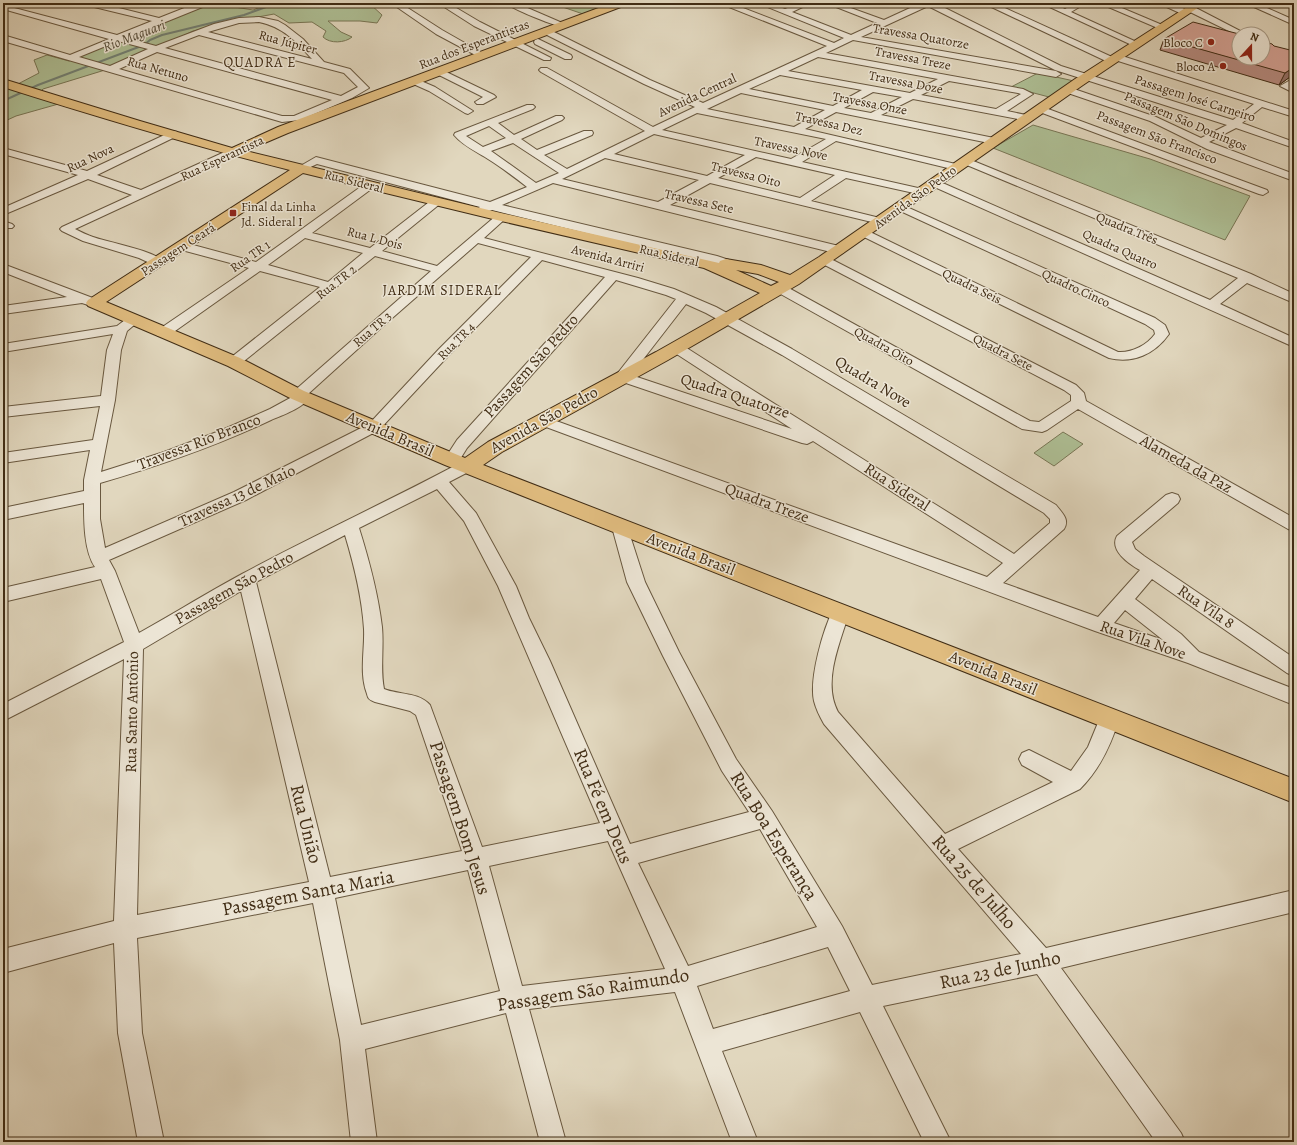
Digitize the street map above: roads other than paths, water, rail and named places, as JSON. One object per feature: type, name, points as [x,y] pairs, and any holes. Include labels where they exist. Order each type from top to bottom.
[{"type":"main road","name":"Rua dos Esperantistas","points":[[382,94],[622,3]]},
{"type":"main road","name":"Avenida São Pedro","points":[[460,463],[495,447],[543,421],[677,348],[727,318],[782,288],[864,233],[1083,79],[1137,44],[1163,31],[1192,8]]},
{"type":"main road","name":"Rua Sideral","points":[[3,83],[135,124],[233,152],[437,201],[484,209],[501,217],[717,264],[761,270],[782,288]]},
{"type":"main road","name":"Rua Esperantista","points":[[233,152],[283,130],[382,94]]},
{"type":"main road","name":"Passagem Ceará","points":[[88,301],[158,262],[302,168]]},
{"type":"main road","name":"Rua Sideral","points":[[717,264],[782,288]]},
{"type":"main road","name":"Avenida Brasil","points":[[88,301],[128,324],[163,333],[234,362],[300,396],[460,463],[1294,791]]},
{"type":"street","points":[[89,3],[160,21]]},
{"type":"street","points":[[395,3],[439,32],[482,55]]},
{"type":"street","points":[[442,3],[472,21],[547,58]]},
{"type":"street","points":[[510,3],[563,25]]},
{"type":"street","points":[[723,3],[834,46]]},
{"type":"street","name":"Travessa Quatorze","points":[[762,3],[832,32],[854,38],[1034,69],[1054,70],[1083,79]]},
{"type":"street","points":[[785,12],[807,3]]},
{"type":"street","points":[[830,3],[885,23]]},
{"type":"street","points":[[928,3],[1054,70]]},
{"type":"street","name":"Avenida Central","points":[[484,209],[536,188],[653,131],[928,3]]},
{"type":"street","points":[[987,3],[1114,58],[1294,114]]},
{"type":"street","points":[[1044,3],[1137,44]]},
{"type":"street","points":[[1065,12],[1082,3]]},
{"type":"street","points":[[1103,3],[1163,31]]},
{"type":"street","points":[[1162,3],[1192,8],[1231,28]]},
{"type":"street","points":[[1249,3],[1294,23]]},
{"type":"street","points":[[69,58],[200,4]]},
{"type":"street","points":[[903,4],[915,9]]},
{"type":"street","points":[[3,7],[341,99]]},
{"type":"street","points":[[1016,16],[1027,10]]},
{"type":"street","points":[[111,69],[147,47],[249,20],[260,20],[275,23],[300,41],[321,64]]},
{"type":"street","points":[[546,31],[700,109]]},
{"type":"street","name":"Rua Júpiter","points":[[200,32],[347,71],[364,88],[341,99]]},
{"type":"street","name":"Rua Netuno","points":[[3,38],[282,119],[293,119],[341,99]]},
{"type":"street","points":[[529,38],[568,57]]},
{"type":"street","name":"Travessa Treze","points":[[817,54],[1004,88],[1025,92],[1028,94],[997,113]]},
{"type":"street","points":[[1004,88],[1034,69]]},
{"type":"street","name":"Travessa Nove","points":[[544,70],[653,131],[844,174],[928,188]]},
{"type":"street","points":[[440,72],[491,97],[480,102]]},
{"type":"street","name":"Travessa Doze","points":[[780,72],[1028,118]]},
{"type":"street","points":[[873,116],[947,78]]},
{"type":"street","name":"Passagem José Carneiro","points":[[1083,79],[1235,124],[1294,145]]},
{"type":"street","points":[[414,81],[432,89],[468,111]]},
{"type":"street","points":[[1294,81],[1286,86],[1294,90]]},
{"type":"street","points":[[796,130],[871,89]]},
{"type":"street","name":"Travessa Onze","points":[[740,90],[994,141]]},
{"type":"street","name":"Passagem São Domingos","points":[[1068,90],[1146,117],[1182,132],[1221,151],[1294,178]]},
{"type":"street","points":[[1201,142],[1251,114],[1260,103]]},
{"type":"street","points":[[530,107],[459,135],[508,167],[536,188]]},
{"type":"street","name":"Travessa Dez","points":[[700,109],[961,164]]},
{"type":"street","name":"Passagem São Francisco","points":[[1040,109],[1263,192]]},
{"type":"street","points":[[482,151],[507,142],[559,118]]},
{"type":"street","points":[[491,123],[567,173]]},
{"type":"street","points":[[537,154],[588,133]]},
{"type":"street","name":"Rua Nova","points":[[3,212],[88,175],[173,134]]},
{"type":"street","points":[[794,162],[835,138]]},
{"type":"street","points":[[3,151],[88,175],[141,194]]},
{"type":"street","name":"Rua Esperantista","points":[[158,262],[143,255],[88,239],[66,229],[233,152]]},
{"type":"street","points":[[660,206],[754,154]]},
{"type":"street","name":"Travessa Oito","points":[[604,155],[710,179],[880,221]]},
{"type":"street","points":[[302,168],[316,160],[484,209],[706,257],[717,264]]},
{"type":"street","name":"Quadra Três","points":[[961,164],[1247,277],[1294,299]]},
{"type":"street","points":[[802,202],[844,174]]},
{"type":"street","name":"Travessa Sete","points":[[552,180],[839,250]]},
{"type":"street","name":"Rua TR 1","points":[[163,333],[258,267],[370,185]]},
{"type":"street","name":"Quadra Quatro","points":[[928,188],[1211,305],[1294,343]]},
{"type":"street","name":"Rua TR 2","points":[[234,362],[375,252],[437,201]]},
{"type":"street","name":"Quadro Cinco","points":[[900,207],[1150,321],[1160,328],[1162,334],[1159,338],[1136,354],[1125,357],[1114,355],[1079,338]]},
{"type":"street","name":"Rua TR 3","points":[[300,396],[501,217]]},
{"type":"street","name":"Quadra Seis","points":[[864,233],[1079,338]]},
{"type":"street","name":"Rua L Dois","points":[[304,234],[440,270]]},
{"type":"street","name":"Avenida Arriri","points":[[476,239],[653,286],[684,298],[727,318]]},
{"type":"street","points":[[182,246],[330,286]]},
{"type":"street","name":"Rua TR 4","points":[[374,427],[434,363],[539,256]]},
{"type":"street","name":"Quadra Sete","points":[[825,260],[1069,387],[1080,396],[1078,403]]},
{"type":"street","points":[[3,268],[88,301]]},
{"type":"street","name":"Passagem São Pedro","points":[[3,713],[134,644],[247,579],[350,524],[439,481],[460,463],[462,444],[614,275]]},
{"type":"street","points":[[1211,305],[1247,277]]},
{"type":"street","name":"Quadra Oito","points":[[782,288],[1027,426],[1037,428],[1042,427],[1078,403]]},
{"type":"street","name":"Avenida São Pedro","points":[[622,377],[684,298]]},
{"type":"street","points":[[3,310],[88,301]]},
{"type":"street","name":"Quadra Nove","points":[[727,318],[787,352],[1050,509],[1058,518],[1058,525],[1014,562]]},
{"type":"street","points":[[3,348],[128,324]]},
{"type":"street","name":"Rua Santo Antônio","points":[[128,324],[114,350],[108,400],[92,487],[92,518],[102,564],[134,644],[125,929],[130,1033],[151,1142]]},
{"type":"street","name":"Rua Sideral","points":[[677,348],[773,411],[837,449],[1014,562]]},
{"type":"street","name":"Quadra Quatorze","points":[[622,377],[837,449]]},
{"type":"street","name":"Travessa Rio Branco","points":[[3,514],[92,487],[143,464],[223,435],[286,408],[300,396]]},
{"type":"street","points":[[3,412],[108,400]]},
{"type":"street","name":"Alameda da Paz","points":[[1078,403],[1294,525]]},
{"type":"street","name":"Quadra Treze","points":[[543,421],[991,584]]},
{"type":"street","name":"Travessa 13 de Maio","points":[[3,595],[102,564],[374,427]]},
{"type":"street","points":[[3,458],[99,444]]},
{"type":"street","name":"Rua Fé em Deus","points":[[439,481],[470,517],[507,586],[624,856],[682,979],[745,1142]]},
{"type":"street","name":"Rua Vila 8","points":[[1172,498],[1123,540],[1123,546],[1126,551],[1294,668]]},
{"type":"street","name":"Passagem Bom Jesus","points":[[350,524],[361,562],[373,629],[373,684],[376,694],[383,698],[397,702],[410,702],[421,708],[426,717],[476,859],[553,1142]]},
{"type":"street","name":"Rua Boa Esperança","points":[[620,527],[631,570],[647,606],[729,765],[765,818],[834,934],[938,1142]]},
{"type":"street","points":[[991,584],[1014,562]]},
{"type":"street","points":[[1101,626],[1151,569]]},
{"type":"street","name":"Rua União","points":[[247,579],[322,890],[352,1040],[364,1142]]},
{"type":"street","name":"Rua Vila Nove","points":[[991,584],[1101,626],[1194,658],[1294,698]]},
{"type":"street","points":[[1124,600],[1175,639],[1194,658]]},
{"type":"street","name":"Rua 25 de Julho","points":[[840,613],[824,675],[823,698],[831,718],[1042,961],[1172,1142]]},
{"type":"street","points":[[942,846],[1073,782],[1087,768],[1092,760],[1102,740],[1109,719]]},
{"type":"street","points":[[1029,759],[1073,782]]},
{"type":"street","points":[[624,856],[765,818]]},
{"type":"street","name":"Passagem Santa Maria","points":[[3,961],[125,929],[614,830]]},
{"type":"street","name":"Rua 23 de Junho","points":[[706,1043],[867,998],[1042,961],[1294,901]]},
{"type":"street","name":"Passagem São Raimundo","points":[[352,1040],[515,999],[682,979],[834,934]]},
{"type":"waterway","name":"Rio Maguari","points":[[3,101],[38,85],[144,45],[150,40],[162,35],[244,15],[277,3]]},
{"type":"place","name":"Bloco C","points":[[1211,42]]},
{"type":"place","name":"Bloco A","points":[[1223,66]]},
{"type":"place","name":"Final da Linha Jd. Sideral I","points":[[233,213]]},
{"type":"district","name":"QUADRA E","points":[[260,62]]},
{"type":"district","name":"JARDIM SIDERAL","points":[[442,290]]}]
